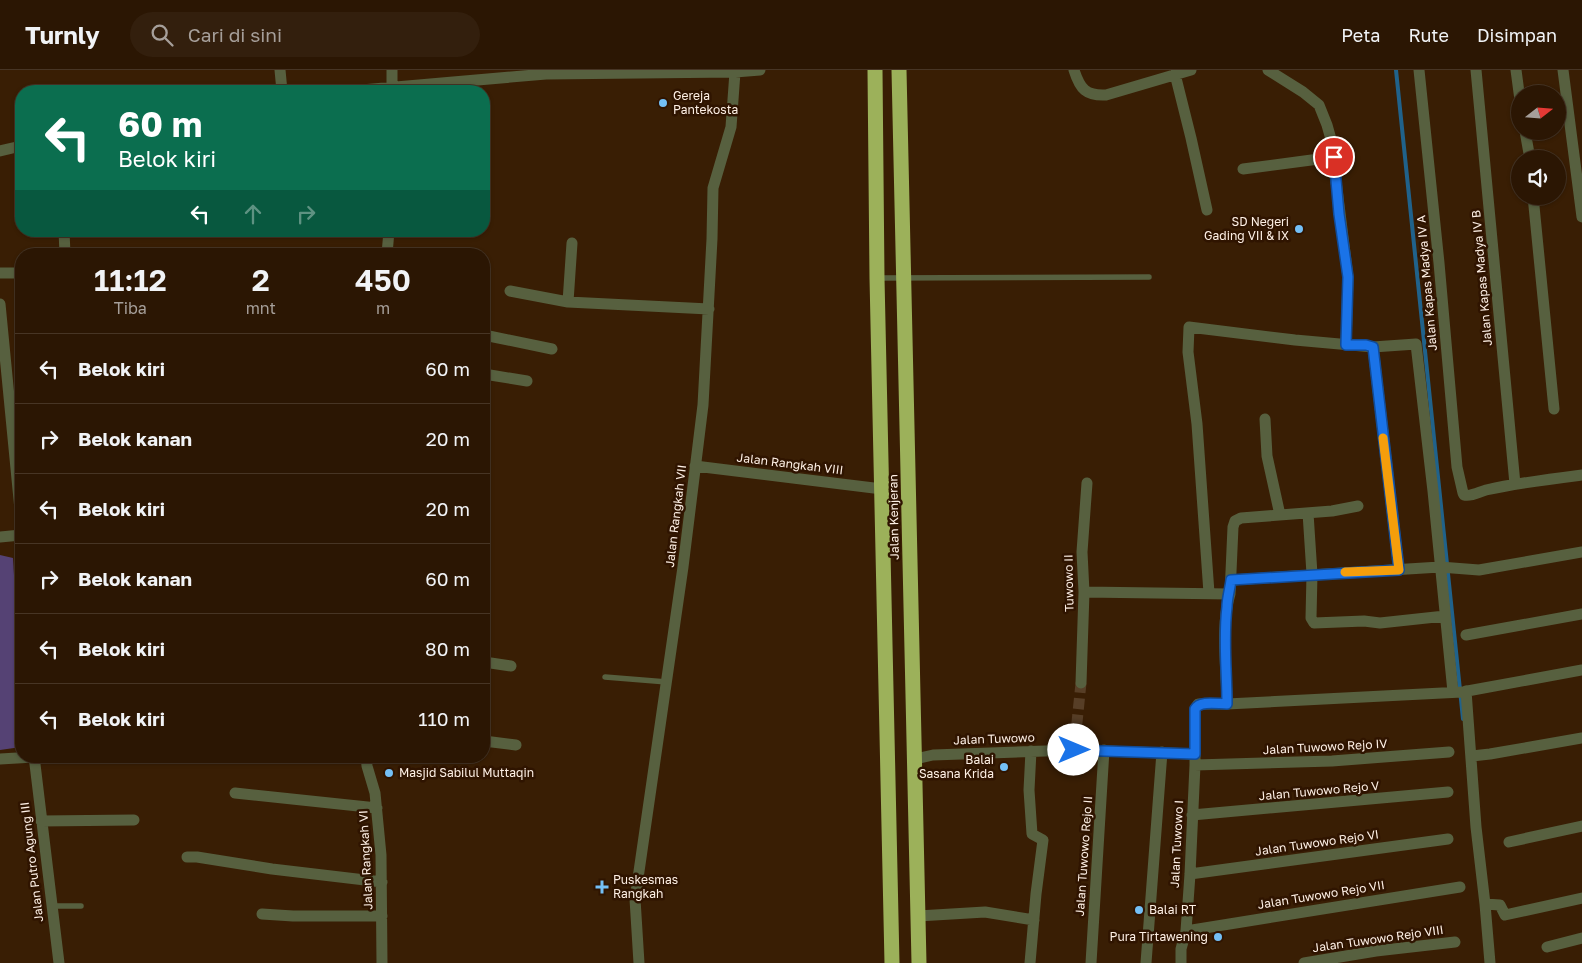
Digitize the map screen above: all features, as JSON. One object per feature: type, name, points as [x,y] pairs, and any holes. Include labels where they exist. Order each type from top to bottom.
[{"type":"highway","name":"Jalan Kenjeran","points":[[876,70],[876,278],[892,963]]},
{"type":"highway","name":"Jalan Kenjeran","points":[[899,70],[919,963]]},
{"type":"street","points":[[280,70],[281,85]]},
{"type":"street","points":[[392,70],[396,85]]},
{"type":"street","points":[[437,85],[546,74],[735,72],[760,70]]},
{"type":"street","points":[[1074,70],[1080,85],[1085,91],[1097,96],[1106,96],[1192,70]]},
{"type":"street","points":[[1268,70],[1303,92],[1319,105],[1328,125],[1334,157],[1339,214],[1348,277],[1346,345]]},
{"type":"street","name":"Jalan Kapas Madya IV A","points":[[1419,70],[1439,263],[1457,467],[1463,493],[1468,496],[1515,484]]},
{"type":"street","name":"Jalan Kapas Madya IV B","points":[[1476,70],[1515,484]]},
{"type":"street","points":[[1516,70],[1518,85]]},
{"type":"street","points":[[1563,70],[1582,217]]},
{"type":"street","name":"Jalan Rangkah VII","points":[[638,963],[635,899],[696,466],[703,406],[713,188],[731,127],[735,72]]},
{"type":"street","points":[[1175,74],[1207,210]]},
{"type":"street","points":[[0,151],[15,147]]},
{"type":"street","points":[[1243,169],[1334,157]]},
{"type":"street","points":[[1534,205],[1554,409]]},
{"type":"street","points":[[568,302],[572,243]]},
{"type":"street","points":[[0,273],[15,274]]},
{"type":"street","points":[[510,291],[568,302],[708,309]]},
{"type":"street","points":[[0,304],[15,458]]},
{"type":"street","points":[[1209,593],[1197,424],[1188,352],[1189,327],[1346,345],[1373,347],[1417,345],[1445,616],[1472,756],[1476,827],[1490,963]]},
{"type":"street","points":[[490,336],[552,349]]},
{"type":"street","points":[[1373,347],[1399,570]]},
{"type":"street","points":[[490,375],[528,380]]},
{"type":"street","points":[[1265,420],[1266,456],[1280,515]]},
{"type":"street","name":"Jalan Rangkah VIII","points":[[696,466],[882,489]]},
{"type":"street","points":[[1515,484],[1582,475]]},
{"type":"street","name":"Tuwowo II","points":[[1081,683],[1084,592],[1082,552],[1086,483]]},
{"type":"street","points":[[1358,506],[1332,511],[1241,518],[1235,521],[1226,627],[1227,704],[1459,692],[1582,670]]},
{"type":"street","points":[[1308,513],[1312,574],[1311,618],[1314,623],[1364,621],[1380,623],[1445,616]]},
{"type":"street","points":[[0,537],[15,536]]},
{"type":"street","points":[[1231,580],[1441,567],[1480,570],[1582,552]]},
{"type":"street","points":[[1084,592],[1230,594]]},
{"type":"street","points":[[1466,635],[1582,614]]},
{"type":"street","points":[[490,663],[511,666]]},
{"type":"street","name":"Jalan Tuwowo I","points":[[1186,931],[1197,761],[1195,709],[1201,703],[1227,704]]},
{"type":"street","points":[[1472,756],[1582,738]]},
{"type":"street","points":[[490,742],[516,745]]},
{"type":"street","name":"Jalan Tuwowo","points":[[915,759],[934,755],[1031,751],[1074,746],[1104,750],[1162,752],[1197,761]]},
{"type":"street","name":"Jalan Tuwowo Rejo II","points":[[1091,963],[1104,750]]},
{"type":"street","points":[[1030,963],[1043,840],[1032,834],[1029,790],[1031,751]]},
{"type":"street","points":[[1146,963],[1162,752]]},
{"type":"street","name":"Jalan Tuwowo Rejo IV","points":[[1197,761],[1342,761],[1449,752]]},
{"type":"street","points":[[0,760],[15,759]]},
{"type":"street","name":"Jalan Putro Agung III","points":[[35,763],[59,963]]},
{"type":"street","name":"Jalan Rangkah VI","points":[[367,763],[377,808],[382,882],[382,963]]},
{"type":"street","name":"Jalan Tuwowo Rejo V","points":[[1192,816],[1448,792]]},
{"type":"street","points":[[235,793],[377,808]]},
{"type":"street","points":[[41,821],[134,820]]},
{"type":"street","points":[[1510,842],[1582,826]]},
{"type":"street","name":"Jalan Tuwowo Rejo VI","points":[[1190,874],[1448,839]]},
{"type":"street","points":[[187,857],[382,882]]},
{"type":"street","name":"Jalan Tuwowo Rejo VII","points":[[1186,931],[1460,887]]},
{"type":"street","points":[[1485,904],[1500,905],[1505,915],[1582,898]]},
{"type":"street","points":[[918,916],[985,912],[1034,920]]},
{"type":"street","points":[[262,914],[382,916]]},
{"type":"street","points":[[1181,963],[1183,938],[1186,931]]},
{"type":"street","points":[[1547,947],[1582,938]]},
{"type":"street","name":"Jalan Tuwowo Rejo VIII","points":[[1304,963],[1376,951],[1454,942]]},
{"type":"lane","points":[[876,278],[1149,277]]},
{"type":"lane","points":[[605,677],[667,682]]},
{"type":"lane","points":[[51,906],[81,906]]},
{"type":"shaded area","points":[[0,555],[13,558],[15,592],[15,748],[0,750]]},
{"type":"waterway","points":[[1396,70],[1463,719]]},
{"type":"tunnel","points":[[1075,742],[1081,683]]},
{"type":"slow traffic","points":[[1345,572],[1399,570],[1383,438]]},
{"type":"place","name":"Gereja Pantekosta","points":[[663,103]]},
{"type":"place","name":"SD Negeri Gading VII & IX","points":[[1299,229]]},
{"type":"place","name":"Balai Sasana Krida","points":[[1004,767]]},
{"type":"place","name":"Masjid Sabilul Muttaqin","points":[[389,773]]},
{"type":"place","name":"Puskesmas Rangkah","points":[[602,887]]},
{"type":"place","name":"Balai RT","points":[[1139,910]]},
{"type":"place","name":"Pura Tirtawening","points":[[1218,937]]},
{"type":"route","points":[[1074,750],[1195,754],[1196,706],[1201,703],[1227,704],[1225,656],[1227,605],[1231,580],[1399,570],[1373,347],[1346,345],[1348,277],[1339,214],[1334,157]]}]
